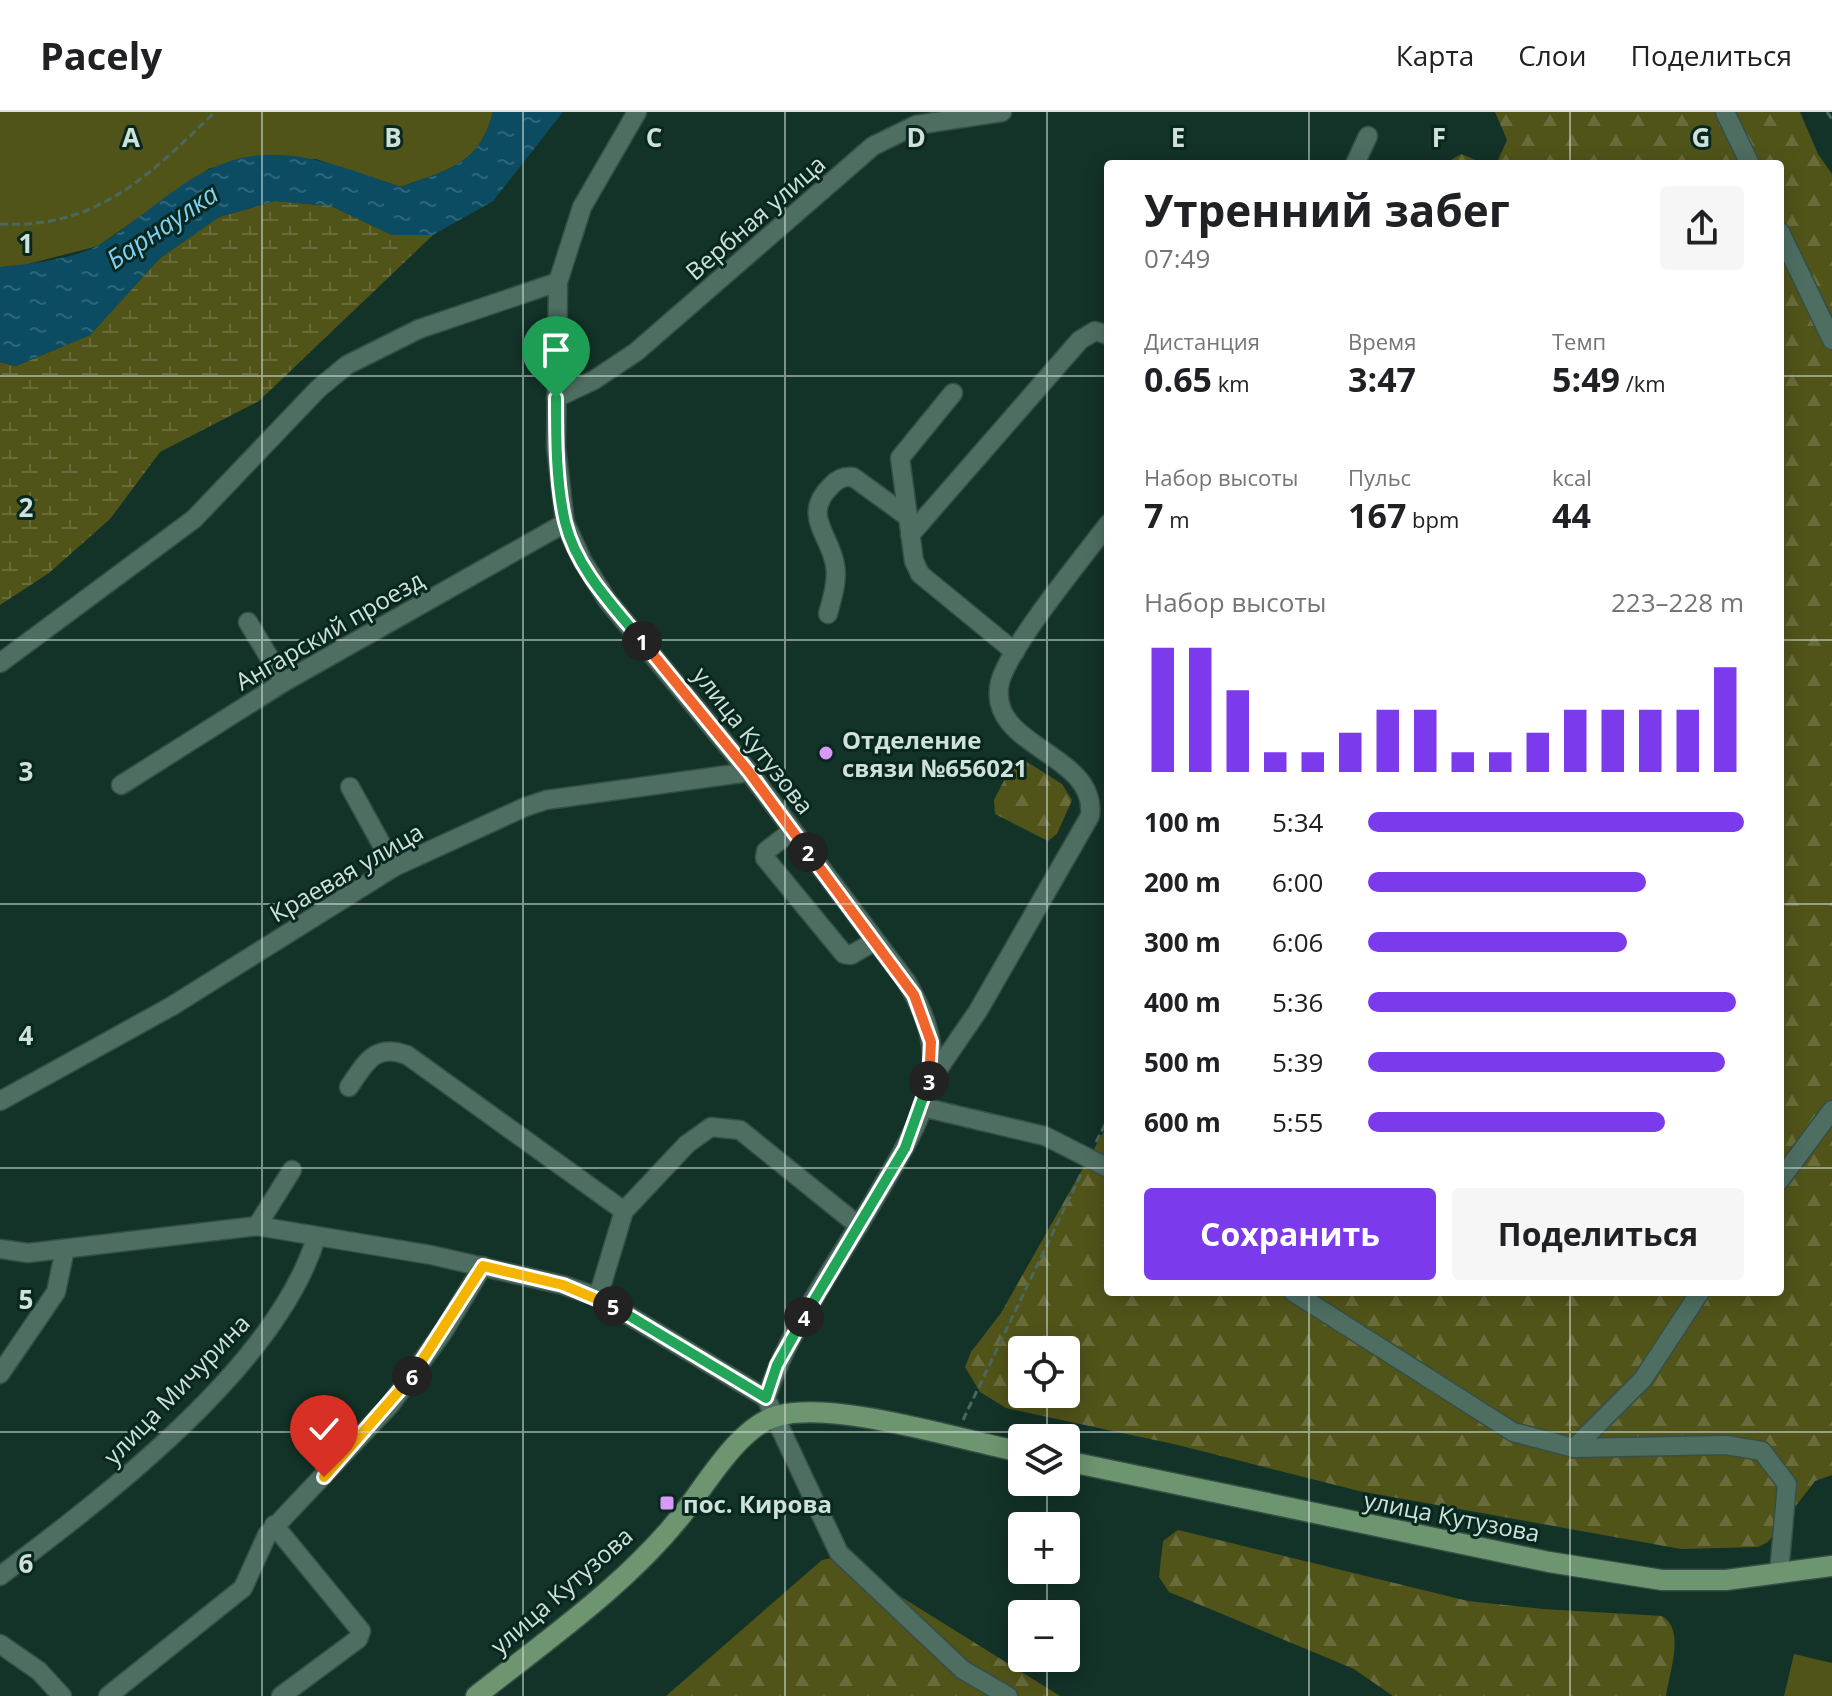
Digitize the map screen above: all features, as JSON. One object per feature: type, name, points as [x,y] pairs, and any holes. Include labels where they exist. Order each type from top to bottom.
[{"type":"main road","points":[[770,1407],[817,1412],[1008,1449]]},
{"type":"main road","name":"улица Кутузова","points":[[476,1696],[592,1605],[642,1558],[685,1511],[714,1467],[770,1407]]},
{"type":"main road","name":"улица Кутузова","points":[[1080,1464],[1549,1562],[1662,1580],[1726,1580],[1832,1566]]},
{"type":"street","name":"улица Кутузова","points":[[637,112],[582,207],[558,282],[556,447],[565,523],[582,560],[607,600],[749,772],[906,981],[923,1014],[932,1057],[929,1084],[905,1148],[790,1340],[770,1407]]},
{"type":"street","name":"Вербная улица","points":[[556,398],[594,380],[636,352],[873,146],[916,125],[1002,112]]},
{"type":"street","points":[[1725,112],[1748,160]]},
{"type":"street","points":[[1357,160],[1368,136]]},
{"type":"street","points":[[1784,240],[1832,340]]},
{"type":"street","points":[[0,663],[194,519],[318,389],[347,365],[419,329],[558,282]]},
{"type":"street","points":[[909,526],[1080,340],[1095,331],[1104,334]]},
{"type":"street","points":[[953,393],[900,458],[909,526],[920,574],[1015,652]]},
{"type":"street","points":[[828,614],[836,569],[816,519],[820,499],[830,486],[843,477],[853,477],[909,526]]},
{"type":"street","name":"Ангарский проезд","points":[[121,785],[284,682],[565,523]]},
{"type":"street","points":[[929,1084],[978,1011],[1090,816],[1090,798],[1080,779],[1005,717],[999,695],[1001,680],[1015,652],[1104,530]]},
{"type":"street","points":[[248,622],[284,682]]},
{"type":"street","name":"Краевая улица","points":[[0,1101],[172,1006],[394,867],[546,800],[749,772]]},
{"type":"street","points":[[350,787],[394,867]]},
{"type":"street","points":[[792,831],[766,851],[765,858],[844,954],[851,955],[875,941]]},
{"type":"street","points":[[349,1087],[376,1052],[385,1049],[407,1055],[624,1211]]},
{"type":"street","points":[[922,1107],[1045,1136],[1104,1166]]},
{"type":"street","points":[[1784,1175],[1832,1110]]},
{"type":"street","points":[[598,1297],[624,1211],[699,1134],[723,1126],[740,1130],[754,1139],[859,1226]]},
{"type":"street","points":[[257,1226],[292,1170]]},
{"type":"street","points":[[0,1249],[13,1253],[65,1249],[257,1226],[483,1266],[598,1297],[770,1407],[839,1553],[963,1670],[1008,1696]]},
{"type":"street","name":"улица Мичурина","points":[[0,1576],[109,1491],[198,1408],[269,1330],[304,1273],[316,1238]]},
{"type":"street","points":[[0,1374],[56,1292],[65,1249]]},
{"type":"street","points":[[108,1696],[238,1594],[259,1547],[274,1525],[390,1405],[443,1332],[483,1266]]},
{"type":"street","points":[[1299,1296],[1513,1432],[1574,1448],[1726,1445],[1762,1451],[1787,1484],[1779,1573]]},
{"type":"street","points":[[1574,1448],[1643,1379],[1697,1296]]},
{"type":"street","points":[[274,1525],[361,1631],[358,1639],[281,1696]]},
{"type":"street","points":[[0,1644],[47,1678],[62,1696]]},
{"type":"path","points":[[0,224],[32,226],[86,213],[150,174],[215,112]]},
{"type":"path","points":[[1827,112],[1832,119]]},
{"type":"path","points":[[953,1437],[1104,1127]]},
{"type":"green space","points":[[0,112],[493,112],[487,130],[470,155],[447,170],[401,187],[316,159],[210,168],[98,246],[24,265],[0,267]]},
{"type":"green space","points":[[1495,112],[1800,112],[1818,154],[1832,174],[1832,1475],[1815,1481],[1768,1542],[1758,1547],[1681,1549],[1359,1491],[1178,1445],[1006,1408],[980,1392],[965,1367],[971,1352],[1001,1313],[1104,1131],[1104,1296],[1784,1296],[1784,160],[1498,160],[1507,140]]},
{"type":"green space","points":[[1461,154],[1476,160],[1451,160]]},
{"type":"green space","points":[[275,201],[331,206],[392,235],[433,235],[259,401],[160,452],[110,519],[49,573],[0,605],[0,362],[16,366],[90,335],[160,258],[219,217]]},
{"type":"green space","points":[[1021,758],[1062,784],[1072,800],[1057,834],[1048,841],[995,814],[994,800],[1014,761]]},
{"type":"green space","points":[[1178,1530],[1468,1601],[1662,1616],[1669,1623],[1675,1641],[1666,1696],[1393,1696],[1354,1669],[1169,1592],[1159,1577],[1163,1541]]},
{"type":"green space","points":[[822,1560],[842,1560],[1008,1664],[1008,1672],[1022,1672],[1060,1696],[666,1696]]},
{"type":"green space","points":[[1794,1654],[1832,1663],[1832,1696],[1784,1696]]},
{"type":"water","name":"Барнаулка","points":[[493,112],[563,112],[493,201],[433,235],[392,235],[331,206],[275,201],[219,217],[160,258],[90,335],[16,366],[0,362],[0,267],[52,260],[91,249],[211,168],[253,156],[310,159],[402,187],[447,170],[470,155],[487,130]]},
{"type":"place","name":"Отделение связи №656021","points":[[826,753]]},
{"type":"place","name":"пос. Кирова","points":[[667,1503]]},
{"type":"route","points":[[324,1477],[413,1375],[483,1266],[563,1285],[598,1297],[766,1398],[777,1365],[790,1340],[905,1148],[929,1084],[931,1042],[923,1014],[906,981],[749,772],[607,600],[582,560],[565,523],[556,447],[556,398]]}]
